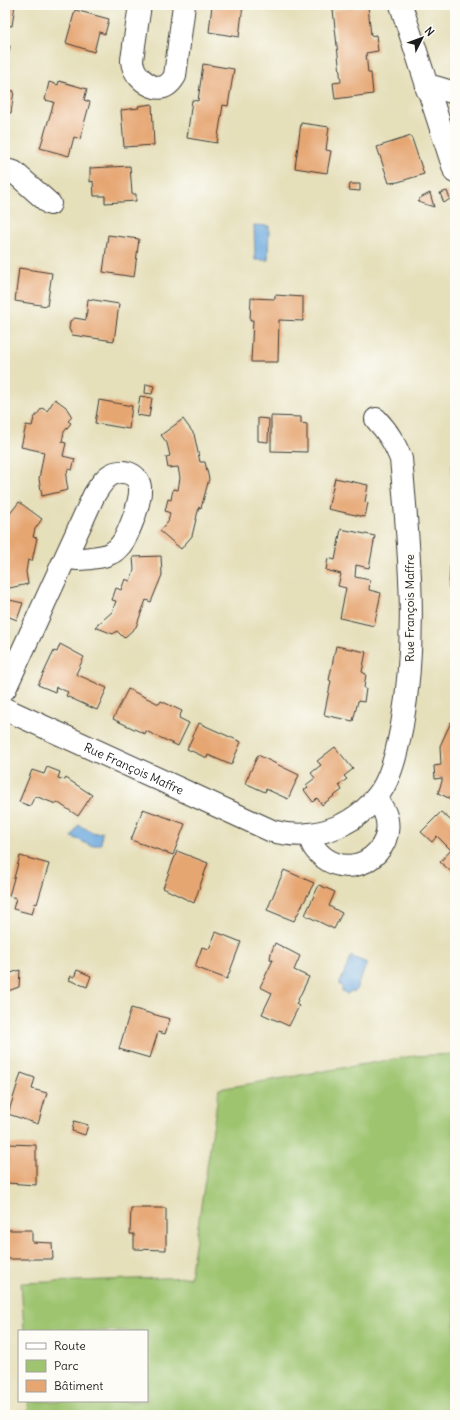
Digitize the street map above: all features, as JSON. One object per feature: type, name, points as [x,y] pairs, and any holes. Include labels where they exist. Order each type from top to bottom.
[{"type":"street","points":[[140,5],[132,61],[136,72],[141,79],[149,86],[158,88],[165,87],[175,76],[184,5]]},
{"type":"street","points":[[401,5],[455,172]]},
{"type":"street","points":[[427,89],[435,87],[455,93]]},
{"type":"street","points":[[5,170],[14,172],[50,204]]},
{"type":"street","name":"Rue François Maffre","points":[[5,709],[272,831],[284,834],[310,834],[328,830],[344,824],[361,813],[375,799],[388,777],[398,742],[405,704],[412,624],[411,571],[401,459],[395,443],[376,419]]},
{"type":"street","points":[[5,690],[67,556]]},
{"type":"street","points":[[310,834],[311,845],[330,863],[341,866],[353,866],[366,862],[375,855],[384,843],[388,831],[387,819],[382,806],[375,799]]},
{"type":"green space","points":[[455,1054],[455,1415],[29,1415],[28,1402],[148,1402],[148,1330],[24,1330],[21,1283],[190,1277],[219,1089],[412,1056]]},
{"type":"water","points":[[254,225],[269,226],[268,260],[255,260]]},
{"type":"water","points":[[78,825],[95,833],[102,832],[101,844],[92,846],[72,837]]},
{"type":"water","points":[[351,956],[367,963],[355,992],[352,991],[347,994],[342,991],[342,986],[339,985]]},
{"type":"building","points":[[5,5],[15,5],[12,26],[5,25]]},
{"type":"building","points":[[212,5],[243,5],[239,37],[209,32]]},
{"type":"building","points":[[368,6],[371,36],[376,35],[378,51],[366,53],[368,73],[371,73],[373,94],[335,99],[333,83],[341,82],[333,10]]},
{"type":"building","points":[[75,10],[109,19],[105,34],[99,32],[94,52],[66,43]]},
{"type":"building","points":[[5,45],[10,46],[6,71],[5,71]]},
{"type":"building","points":[[203,64],[234,69],[228,106],[223,105],[217,143],[187,138],[192,100],[198,101]]},
{"type":"building","points":[[5,77],[10,78],[9,90],[14,91],[11,113],[5,113]]},
{"type":"building","points":[[59,81],[87,89],[84,100],[90,102],[80,139],[74,137],[69,156],[40,148],[54,102],[45,100],[49,82],[58,85]]},
{"type":"building","points":[[152,104],[154,145],[124,147],[121,110],[139,108],[138,106]]},
{"type":"building","points":[[301,123],[329,127],[326,150],[331,151],[327,173],[295,168]]},
{"type":"building","points":[[411,136],[424,174],[398,182],[389,183],[377,147]]},
{"type":"building","points":[[130,166],[132,194],[136,194],[136,201],[105,203],[105,196],[94,196],[93,181],[90,182],[90,168]]},
{"type":"building","points":[[350,184],[360,184],[360,191],[349,190]]},
{"type":"building","points":[[447,191],[450,199],[444,203],[440,193]]},
{"type":"building","points":[[430,193],[434,207],[418,202],[420,198]]},
{"type":"building","points":[[108,235],[139,239],[134,277],[103,272]]},
{"type":"building","points":[[19,268],[52,273],[47,306],[15,301]]},
{"type":"building","points":[[275,295],[303,297],[303,321],[279,320],[278,362],[251,362],[253,320],[250,320],[251,298],[275,299]]},
{"type":"building","points":[[88,299],[119,304],[114,341],[72,335],[69,329],[70,321],[75,318],[86,320]]},
{"type":"building","points":[[146,384],[154,386],[152,394],[145,393]]},
{"type":"building","points":[[140,396],[152,398],[149,417],[137,415]]},
{"type":"building","points":[[55,399],[66,407],[72,417],[68,421],[71,423],[64,432],[62,442],[66,443],[63,456],[75,459],[72,470],[68,469],[66,478],[68,490],[42,496],[39,479],[44,452],[21,447],[26,425],[32,426],[34,418],[42,408],[47,411]]},
{"type":"building","points":[[99,400],[132,406],[129,429],[95,423]]},
{"type":"building","points":[[271,416],[301,417],[301,423],[307,424],[307,452],[271,451]]},
{"type":"building","points":[[258,418],[269,419],[268,442],[258,441]]},
{"type":"building","points":[[183,419],[194,434],[200,462],[205,462],[209,479],[201,508],[199,507],[192,536],[181,549],[160,531],[168,522],[170,513],[165,511],[168,499],[171,500],[173,489],[178,490],[180,478],[178,467],[168,468],[166,457],[170,456],[167,443],[161,435]]},
{"type":"building","points":[[451,468],[455,468],[455,497],[454,497]]},
{"type":"building","points":[[335,478],[368,485],[365,502],[368,503],[365,517],[328,509]]},
{"type":"building","points":[[19,502],[42,519],[35,529],[33,537],[37,538],[32,561],[28,560],[26,572],[28,584],[5,589],[5,514],[9,515]]},
{"type":"building","points":[[341,529],[375,536],[369,568],[356,565],[355,577],[370,580],[369,590],[381,593],[374,626],[340,618],[346,588],[338,586],[341,574],[326,570],[328,558],[335,560]]},
{"type":"building","points":[[161,556],[162,575],[151,602],[146,600],[136,627],[124,638],[117,631],[113,634],[95,627],[112,612],[116,601],[112,600],[116,588],[121,590],[125,579],[130,581],[134,570],[133,557]]},
{"type":"building","points":[[450,566],[455,566],[455,589],[449,588]]},
{"type":"building","points":[[5,599],[23,603],[17,620],[7,616],[7,613],[5,612]]},
{"type":"building","points":[[60,644],[84,657],[76,674],[107,688],[97,710],[66,696],[68,692],[56,687],[55,692],[38,685],[54,651],[57,652]]},
{"type":"building","points":[[336,646],[366,652],[362,672],[366,674],[364,702],[358,701],[353,721],[324,715]]},
{"type":"building","points":[[128,689],[159,704],[161,701],[182,711],[179,718],[189,723],[178,746],[146,731],[145,734],[113,719]]},
{"type":"building","points":[[451,722],[455,724],[455,801],[438,793],[442,778],[435,779],[434,766],[441,765],[440,746]]},
{"type":"building","points":[[199,723],[241,742],[231,765],[208,755],[207,758],[187,749]]},
{"type":"building","points":[[335,747],[353,769],[344,776],[347,779],[339,785],[342,790],[322,805],[317,798],[313,802],[304,790],[308,787],[306,785],[315,778],[311,773],[321,765],[317,761]]},
{"type":"building","points":[[258,755],[299,775],[288,799],[266,789],[265,792],[245,783]]},
{"type":"building","points":[[47,767],[60,772],[58,778],[65,780],[66,778],[92,795],[78,816],[57,802],[56,804],[35,796],[30,806],[19,802],[32,770],[44,774]]},
{"type":"building","points":[[143,809],[185,824],[173,855],[131,840]]},
{"type":"building","points":[[441,812],[455,824],[454,874],[440,862],[451,850],[437,836],[432,842],[421,832]]},
{"type":"building","points":[[177,851],[208,863],[194,903],[163,888]]},
{"type":"building","points":[[20,856],[49,864],[37,904],[35,903],[32,914],[13,909],[16,898],[9,896]]},
{"type":"building","points":[[284,870],[314,883],[294,921],[267,910]]},
{"type":"building","points":[[319,885],[335,892],[329,906],[342,913],[334,929],[305,915]]},
{"type":"building","points":[[216,932],[241,942],[227,979],[195,967],[202,947],[209,949]]},
{"type":"building","points":[[275,943],[300,956],[294,970],[309,977],[296,1004],[299,1006],[289,1026],[262,1014],[272,993],[260,987],[273,960],[270,959]]},
{"type":"building","points":[[20,970],[19,987],[8,991],[5,975]]},
{"type":"building","points":[[77,970],[91,976],[87,987],[69,980],[71,976],[74,977]]},
{"type":"building","points":[[131,1008],[170,1019],[165,1034],[158,1032],[150,1058],[119,1049]]},
{"type":"building","points":[[21,1073],[35,1078],[32,1089],[47,1093],[38,1124],[8,1114]]},
{"type":"building","points":[[74,1121],[88,1125],[85,1135],[72,1131]]},
{"type":"building","points":[[8,1144],[36,1145],[36,1185],[7,1183]]},
{"type":"building","points":[[131,1208],[166,1208],[166,1250],[134,1249],[134,1234],[130,1234]]},
{"type":"building","points":[[5,1230],[32,1230],[32,1242],[52,1243],[53,1259],[5,1259]]}]
